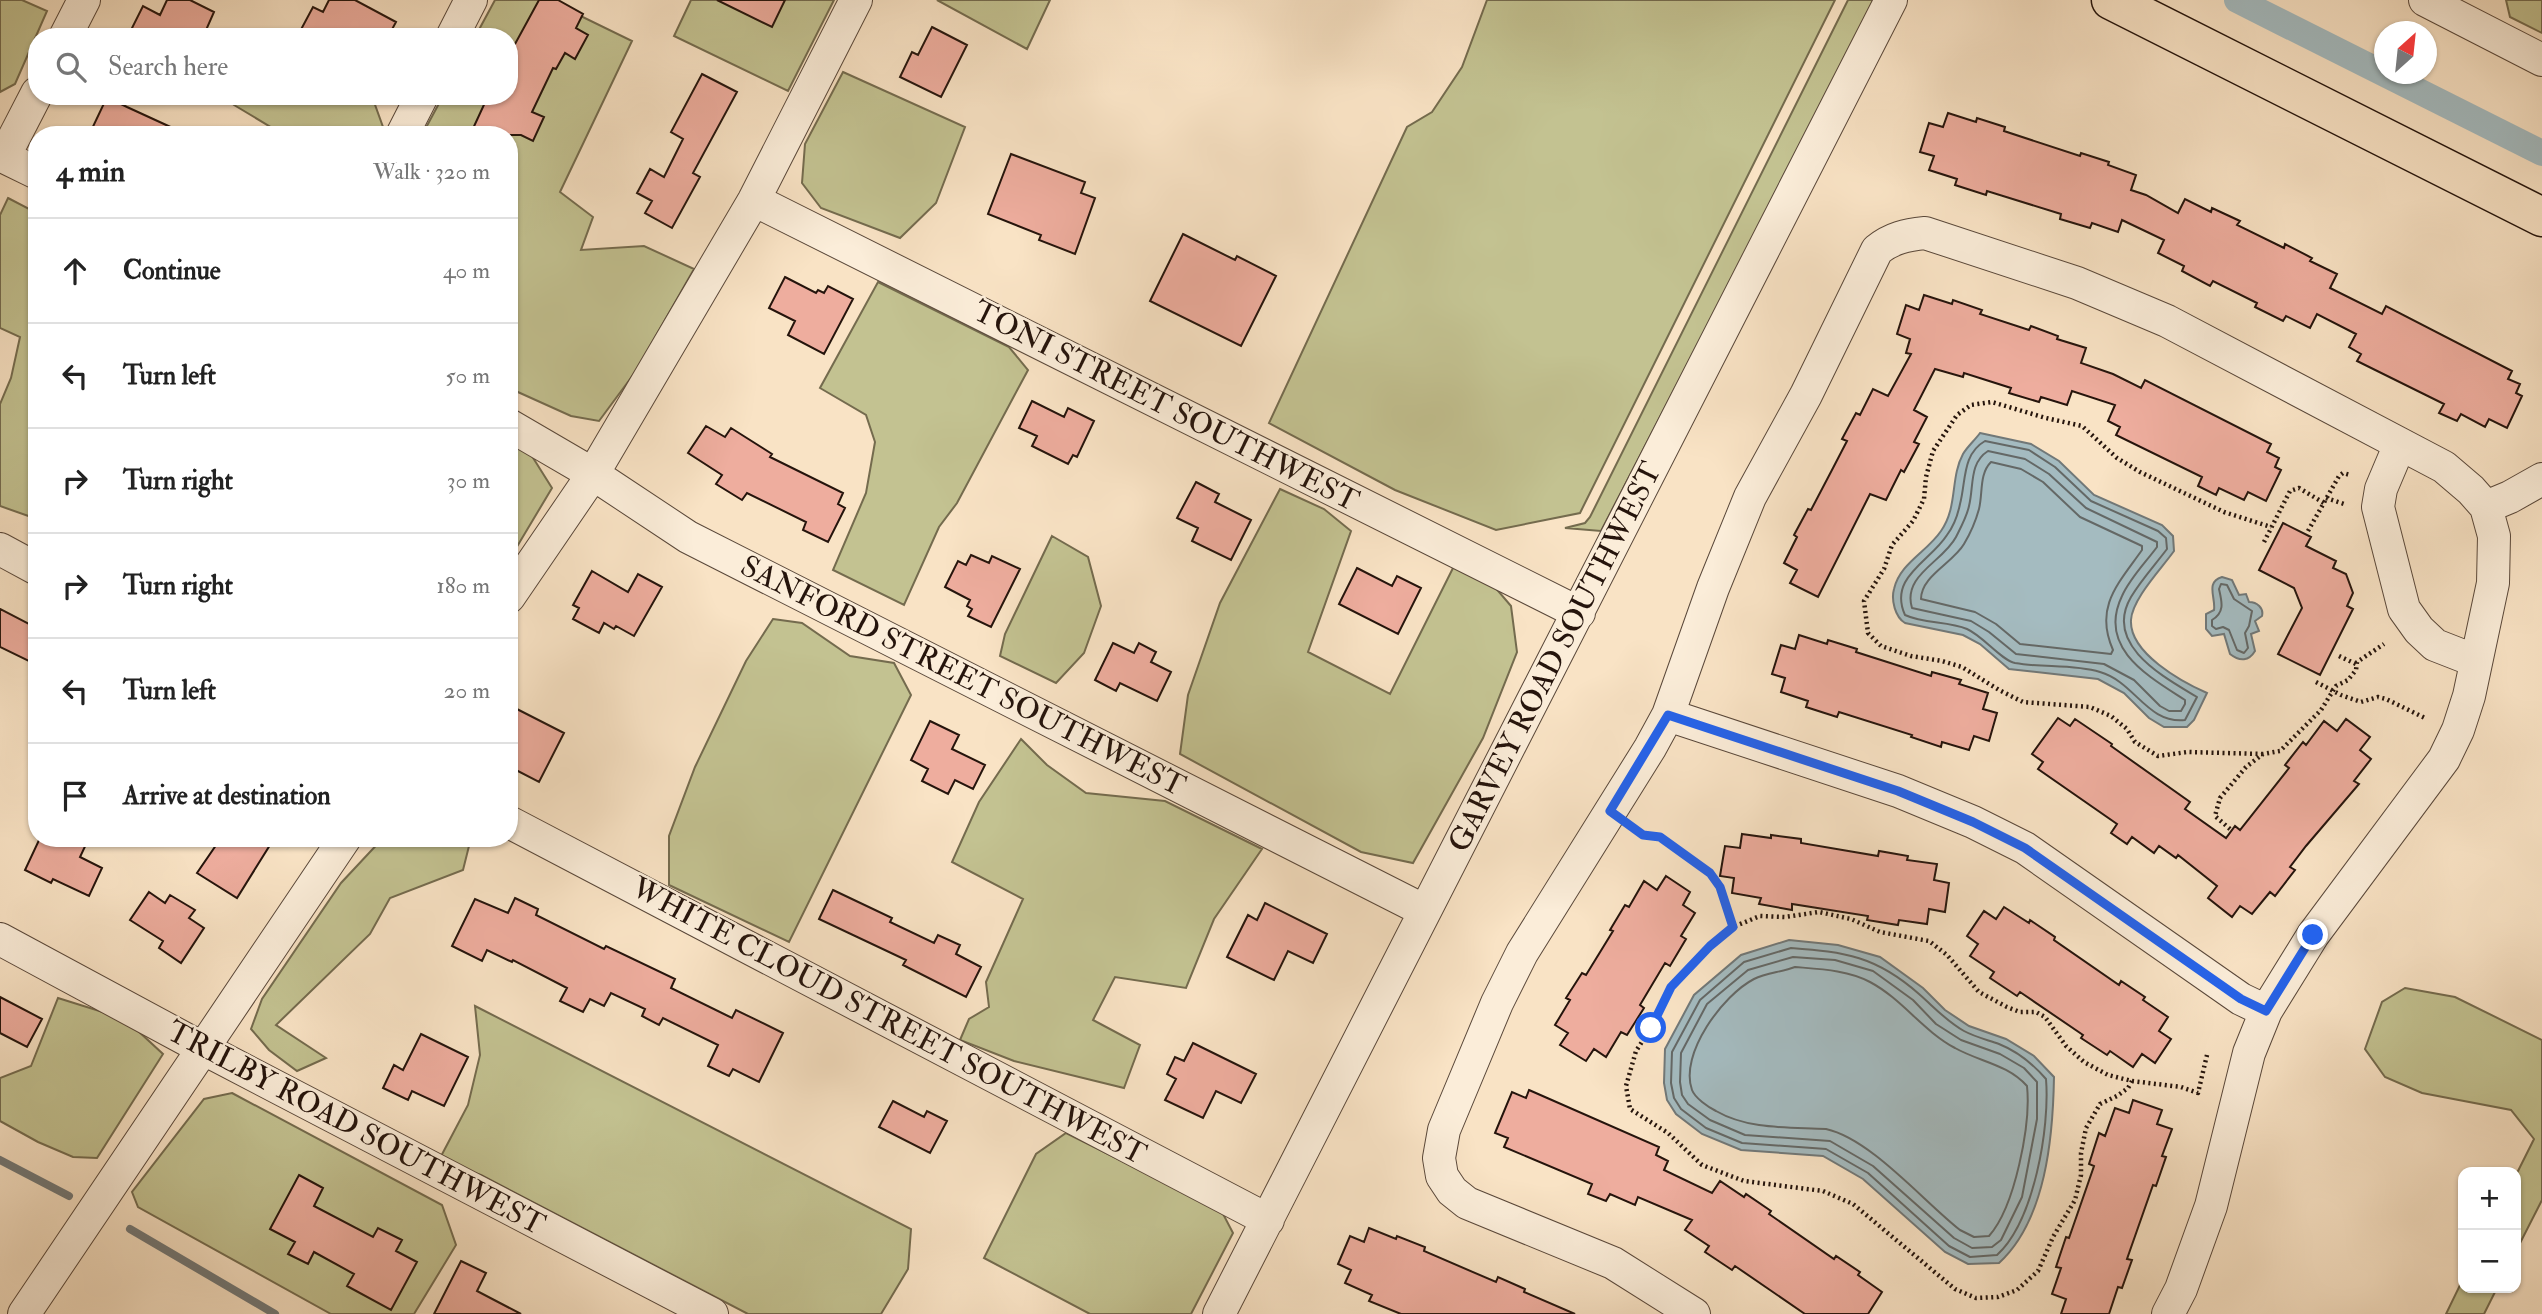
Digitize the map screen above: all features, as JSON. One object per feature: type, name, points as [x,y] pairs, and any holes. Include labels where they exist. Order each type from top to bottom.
[{"type":"main road","points":[[2111,0],[2542,217]]},
{"type":"street","points":[[70,28],[84,0]]},
{"type":"street","points":[[457,28],[471,0]]},
{"type":"street","points":[[518,584],[593,474],[754,200],[856,0]]},
{"type":"street","name":"GARVEY ROAD SOUTHWEST","points":[[1219,1314],[1891,0]]},
{"type":"street","points":[[2425,0],[2465,9],[2542,60]]},
{"type":"street","points":[[28,169],[2,156],[30,105]]},
{"type":"street","points":[[407,126],[417,105]]},
{"type":"street","name":"TONI STREET SOUTHWEST","points":[[754,200],[1579,613]]},
{"type":"street","points":[[1695,1314],[1613,1263],[1467,1203],[1452,1191],[1442,1176],[1439,1158],[1444,1130],[1497,1003],[1522,953],[1668,715],[1713,588],[1750,497],[1806,395],[1877,250],[1905,235],[1925,233],[2088,288],[2167,321],[2444,467],[2486,507],[2494,536],[2493,583],[2458,730],[2444,760],[2313,935],[2266,1011],[2249,1053],[2211,1206],[2181,1289],[2168,1314]]},
{"type":"street","name":"SANFORD STREET SOUTHWEST","points":[[518,430],[593,474],[688,537],[1425,911]]},
{"type":"street","points":[[2400,444],[2381,489],[2378,507],[2404,609],[2435,645],[2476,662]]},
{"type":"street","points":[[2486,507],[2510,497],[2542,478]]},
{"type":"street","points":[[0,549],[28,564]]},
{"type":"street","points":[[1668,715],[1898,791],[1973,822],[2025,848],[2241,999],[2266,1011]]},
{"type":"street","name":"WHITE CLOUD STREET SOUTHWEST","points":[[518,827],[1268,1220]]},
{"type":"street","points":[[24,1314],[339,847]]},
{"type":"street","name":"TRILBY ROAD SOUTHWEST","points":[[0,939],[204,1049],[712,1314]]},
{"type":"path","points":[[2272,527],[2224,512],[2140,472],[2117,458],[2082,426],[1992,402],[1972,405],[1957,415],[1933,451],[1924,499],[1913,521],[1892,544],[1884,569],[1864,601],[1868,633],[1881,646],[1910,656],[1962,667],[2023,702],[2090,707],[2110,716],[2127,729],[2135,742],[2158,756],[2187,752],[2263,754],[2280,751],[2321,710],[2336,686],[2348,680],[2356,670],[2356,664]]},
{"type":"path","points":[[2308,531],[2339,477],[2343,473],[2350,475]]},
{"type":"path","points":[[2264,542],[2290,491],[2298,488],[2325,500],[2344,504]]},
{"type":"path","points":[[2356,664],[2384,644]]},
{"type":"path","points":[[2339,656],[2356,664]]},
{"type":"path","points":[[2316,682],[2361,702],[2378,696],[2427,719]]},
{"type":"path","points":[[2230,829],[2215,816],[2220,797],[2246,767],[2263,754]]},
{"type":"path","points":[[1610,811],[1643,835],[1660,837],[1710,873],[1720,887],[1733,927]]},
{"type":"path","points":[[2132,1081],[2128,1088],[2117,1096],[2100,1104],[2085,1128],[2076,1200],[2053,1237],[2038,1271],[2017,1290],[1998,1297],[1976,1298],[1955,1289],[1853,1204],[1823,1191],[1744,1181],[1702,1165],[1668,1133],[1630,1109],[1626,1086],[1636,1051],[1651,1028],[1671,987],[1710,946],[1733,927],[1760,916],[1785,917],[1819,912],[1851,919],[1880,932],[1929,941],[1947,955],[1979,992],[2020,1012],[2036,1012],[2045,1017],[2066,1046],[2084,1062],[2108,1075],[2181,1087],[2198,1093],[2207,1055]]},
{"type":"shaded area","points":[[0,0],[22,0],[47,11],[40,28],[28,28],[28,54],[15,84],[0,92]]},
{"type":"shaded area","points":[[495,0],[548,0],[632,41],[560,192],[593,217],[581,250],[644,246],[694,269],[636,371],[599,421],[571,416],[518,392],[518,126],[427,126],[438,105],[518,105],[518,28],[480,28]]},
{"type":"shaded area","points":[[691,0],[834,0],[788,91],[674,36]]},
{"type":"shaded area","points":[[937,0],[1050,0],[1027,49]]},
{"type":"shaded area","points":[[1487,0],[1835,0],[1580,513],[1496,530],[1395,490],[1269,423],[1407,127],[1432,112],[1462,67]]},
{"type":"shaded area","points":[[1848,0],[1876,0],[1601,531],[1565,528],[1585,523],[1590,517]]},
{"type":"shaded area","points":[[2506,0],[2542,0],[2542,33],[2510,17]]},
{"type":"shaded area","points":[[843,72],[965,127],[936,203],[900,238],[821,208],[802,183],[805,144]]},
{"type":"shaded area","points":[[234,105],[375,105],[383,126],[269,126]]},
{"type":"shaded area","points":[[8,198],[28,208],[28,516],[0,506],[0,404],[11,378],[20,337],[0,328],[0,215]]},
{"type":"shaded area","points":[[878,282],[1009,347],[1028,370],[957,503],[939,527],[904,605],[833,570],[866,493],[875,442],[866,415],[820,388]]},
{"type":"shaded area","points":[[518,446],[530,453],[552,488],[518,545]]},
{"type":"shaded area","points":[[1280,489],[1324,509],[1351,531],[1308,652],[1390,694],[1454,566],[1488,579],[1511,606],[1517,652],[1483,738],[1413,863],[1361,852],[1180,754],[1188,695],[1220,603]]},
{"type":"shaded area","points":[[1052,536],[1088,557],[1101,606],[1084,653],[1056,683],[1000,656],[1005,634]]},
{"type":"shaded area","points":[[773,619],[802,623],[850,656],[894,663],[911,695],[789,942],[669,885],[669,836],[695,767],[746,661]]},
{"type":"shaded area","points":[[1021,739],[1047,765],[1086,793],[1165,801],[1262,849],[1214,919],[1186,988],[1115,977],[1093,1020],[1140,1045],[1124,1088],[1014,1061],[960,1040],[969,1019],[989,1007],[986,982],[1023,899],[952,862],[979,802]]},
{"type":"shaded area","points":[[375,847],[469,847],[463,870],[390,898],[370,934],[276,1025],[326,1058],[297,1071],[269,1050],[251,1029],[262,999],[341,883]]},
{"type":"shaded area","points":[[2405,988],[2455,997],[2542,1040],[2542,1200],[2521,1241],[2520,1167],[2534,1139],[2511,1110],[2422,1093],[2385,1077],[2365,1049],[2382,1002]]},
{"type":"shaded area","points":[[58,998],[125,1019],[163,1054],[97,1158],[73,1157],[0,1121],[0,1078],[31,1066]]},
{"type":"shaded area","points":[[475,1006],[911,1229],[908,1269],[881,1314],[748,1314],[481,1175],[438,1162],[468,1105],[480,1055]]},
{"type":"shaded area","points":[[232,1093],[442,1205],[456,1245],[414,1314],[331,1314],[138,1207],[132,1192],[204,1099]]},
{"type":"shaded area","points":[[1066,1133],[1221,1210],[1233,1233],[1191,1314],[1090,1314],[984,1258],[1036,1154]]},
{"type":"shaded area","points":[[2458,1289],[2458,1293],[2494,1293],[2484,1314],[2446,1314]]},
{"type":"water","points":[[1980,433],[2031,444],[2059,461],[2094,495],[2162,525],[2173,536],[2174,551],[2142,593],[2131,620],[2133,632],[2148,655],[2171,674],[2207,693],[2194,720],[2187,727],[2164,727],[2149,718],[2124,693],[2098,679],[2009,669],[1980,644],[1963,635],[1905,623],[1899,617],[1893,598],[1897,580],[1941,531],[1950,512],[1959,463]]},
{"type":"water","points":[[2222,577],[2232,580],[2239,595],[2246,594],[2249,602],[2257,604],[2262,610],[2262,616],[2255,621],[2259,631],[2251,634],[2255,651],[2247,658],[2241,659],[2230,654],[2224,634],[2212,636],[2206,629],[2206,614],[2214,610],[2213,586],[2217,579]]},
{"type":"water","points":[[1789,940],[1838,945],[1880,957],[1923,988],[1945,1010],[1969,1026],[2006,1039],[2034,1056],[2054,1077],[2049,1151],[2037,1201],[2015,1245],[1999,1263],[1968,1264],[1945,1252],[1863,1179],[1823,1156],[1741,1150],[1702,1134],[1676,1114],[1667,1100],[1664,1083],[1665,1049],[1694,995],[1741,955]]},
{"type":"building","points":[[167,0],[190,0],[214,12],[207,28],[132,28],[143,6],[160,15]]},
{"type":"building","points":[[329,0],[355,0],[396,22],[393,28],[302,28],[313,7],[323,12]]},
{"type":"building","points":[[539,0],[558,0],[583,14],[576,28],[588,35],[575,59],[565,53],[556,69],[553,68],[532,112],[544,117],[533,141],[518,135],[518,126],[474,126],[484,105],[518,105],[518,38]]},
{"type":"building","points":[[717,0],[785,0],[772,27]]},
{"type":"building","points":[[932,27],[967,45],[941,97],[900,77],[912,52],[918,55]]},
{"type":"building","points":[[702,74],[737,92],[693,173],[700,177],[672,228],[645,213],[652,201],[637,193],[650,169],[664,177],[683,139],[671,132]]},
{"type":"building","points":[[103,105],[123,105],[168,126],[93,126]]},
{"type":"building","points":[[1948,113],[1976,122],[1977,118],[2005,127],[2004,131],[2080,156],[2081,153],[2109,162],[2108,165],[2136,175],[2131,190],[2146,195],[2178,213],[2185,199],[2211,212],[2212,208],[2240,221],[2237,225],[2284,248],[2285,244],[2312,258],[2310,261],[2337,274],[2330,288],[2382,314],[2386,306],[2512,371],[2508,379],[2520,384],[2516,393],[2522,396],[2507,428],[2489,419],[2485,427],[2461,414],[2457,421],[2439,413],[2444,404],[2357,361],[2361,354],[2349,347],[2356,334],[2317,314],[2310,328],[2286,316],[2283,321],[2255,307],[2257,303],[2213,281],[2210,286],[2182,271],[2184,266],[2158,253],[2164,240],[2122,220],[2118,232],[2092,223],[2090,228],[2060,219],[2061,214],[1987,191],[1986,195],[1955,185],[1957,179],[1929,170],[1934,156],[1920,152],[1929,123],[1943,127]]},
{"type":"building","points":[[1011,154],[1085,182],[1081,193],[1095,198],[1075,254],[1039,240],[1041,235],[988,214]]},
{"type":"building","points":[[1183,234],[1235,260],[1237,256],[1276,276],[1241,346],[1150,301]]},
{"type":"building","points":[[785,277],[816,293],[818,290],[824,293],[828,286],[853,299],[824,354],[788,335],[795,321],[769,308]]},
{"type":"building","points":[[1924,295],[1952,304],[1953,300],[1982,310],[1980,314],[2029,330],[2031,326],[2058,336],[2057,339],[2086,348],[2081,363],[2113,374],[2141,388],[2145,380],[2271,444],[2267,452],[2279,458],[2275,467],[2281,470],[2266,501],[2248,492],[2244,500],[2219,488],[2216,495],[2198,486],[2202,477],[2116,435],[2120,427],[2108,421],[2115,405],[2072,391],[2067,405],[2041,397],[2039,402],[2009,393],[2011,388],[1964,373],[1963,377],[1935,369],[1914,410],[1927,417],[1914,442],[1919,444],[1904,472],[1901,470],[1886,500],[1870,494],[1818,597],[1790,583],[1797,570],[1784,563],[1797,537],[1794,535],[1808,509],[1811,510],[1847,441],[1842,439],[1856,413],[1860,415],[1873,389],[1888,396],[1911,354],[1906,353],[1910,339],[1897,334],[1906,305],[1919,310]]},
{"type":"building","points":[[1032,401],[1064,417],[1068,408],[1094,421],[1077,457],[1073,455],[1068,464],[1032,446],[1037,436],[1019,428]]},
{"type":"building","points":[[706,426],[725,437],[731,428],[772,454],[770,457],[843,493],[838,504],[845,508],[828,542],[803,530],[806,522],[747,493],[742,500],[716,484],[722,475],[688,453]]},
{"type":"building","points":[[1196,482],[1219,494],[1215,502],[1251,520],[1231,560],[1192,541],[1198,528],[1177,518]]},
{"type":"building","points":[[2283,523],[2311,537],[2306,546],[2336,561],[2333,568],[2346,574],[2353,593],[2347,606],[2353,609],[2320,675],[2278,654],[2302,608],[2294,588],[2259,570]]},
{"type":"building","points":[[971,555],[989,563],[992,556],[1020,569],[991,627],[968,616],[972,609],[967,606],[970,600],[945,587],[958,561],[966,565]]},
{"type":"building","points":[[1357,568],[1392,586],[1397,576],[1421,588],[1398,634],[1339,604]]},
{"type":"building","points":[[592,571],[628,592],[638,574],[662,587],[634,636],[604,623],[599,633],[573,619],[579,608],[573,605]]},
{"type":"building","points":[[0,609],[28,623],[28,661],[0,647]]},
{"type":"building","points":[[1799,635],[1827,644],[1828,640],[1857,649],[1856,652],[1931,676],[1932,672],[1961,680],[1959,684],[1988,693],[1983,709],[1997,713],[1989,741],[1974,736],[1969,750],[1942,742],[1941,747],[1839,712],[1837,717],[1806,707],[1808,701],[1781,692],[1785,678],[1772,674],[1781,645],[1795,649]]},
{"type":"building","points":[[1113,643],[1134,653],[1139,643],[1156,652],[1151,662],[1171,672],[1157,701],[1120,683],[1116,691],[1095,680]]},
{"type":"building","points":[[518,710],[564,733],[539,782],[518,771]]},
{"type":"building","points":[[2058,718],[2070,726],[2075,719],[2112,744],[2111,746],[2190,802],[2185,809],[2226,838],[2235,826],[2240,830],[2289,768],[2285,765],[2303,742],[2306,745],[2324,721],[2337,731],[2346,719],[2370,737],[2360,750],[2371,759],[2354,781],[2359,784],[2290,867],[2295,870],[2275,896],[2270,892],[2252,914],[2240,906],[2232,917],[2208,898],[2217,886],[2178,855],[2176,858],[2159,846],[2154,853],[2132,837],[2127,844],[2111,833],[2117,824],[2038,769],[2043,762],[2032,754]]},
{"type":"building","points":[[930,721],[959,735],[952,749],[985,765],[973,789],[955,780],[948,794],[922,781],[928,769],[911,760]]},
{"type":"building","points":[[1742,834],[1801,839],[1801,843],[1878,856],[1879,851],[1908,856],[1907,860],[1937,864],[1934,880],[1949,883],[1945,912],[1929,909],[1927,924],[1899,920],[1898,925],[1867,920],[1868,916],[1792,904],[1792,910],[1759,904],[1761,898],[1732,893],[1734,878],[1720,876],[1725,846],[1740,848]]},
{"type":"building","points":[[36,847],[85,847],[80,857],[102,868],[89,896],[53,879],[51,883],[25,870]]},
{"type":"building","points":[[215,847],[269,847],[237,898],[197,873]]},
{"type":"building","points":[[1666,876],[1690,892],[1683,905],[1695,913],[1681,936],[1686,939],[1670,966],[1665,963],[1640,1005],[1644,1008],[1627,1035],[1621,1032],[1606,1057],[1594,1049],[1586,1061],[1560,1045],[1568,1033],[1555,1025],[1570,1000],[1566,998],[1582,973],[1586,975],[1613,931],[1610,930],[1625,905],[1629,907],[1644,881],[1657,890]]},
{"type":"building","points":[[833,890],[892,918],[890,922],[934,943],[938,935],[960,945],[956,954],[981,967],[966,997],[903,965],[906,960],[819,919]]},
{"type":"building","points":[[149,892],[165,903],[170,895],[195,910],[189,918],[204,928],[181,963],[159,948],[163,941],[130,920]]},
{"type":"building","points":[[515,898],[538,909],[536,915],[604,949],[606,946],[675,979],[671,988],[732,1018],[736,1010],[783,1033],[759,1082],[733,1069],[729,1076],[708,1066],[718,1045],[663,1018],[659,1025],[642,1016],[645,1009],[611,993],[604,1006],[590,999],[583,1012],[560,1001],[567,988],[513,960],[512,962],[487,950],[482,961],[452,946],[475,899],[508,913]]},
{"type":"building","points":[[1265,903],[1327,934],[1313,963],[1288,951],[1274,980],[1227,957],[1248,915],[1257,920]]},
{"type":"building","points":[[2004,907],[2029,923],[2030,920],[2119,985],[2121,981],[2145,997],[2143,1000],[2168,1017],[2159,1031],[2171,1039],[2155,1063],[2142,1054],[2133,1067],[2110,1051],[2107,1055],[2081,1038],[2083,1035],[2020,992],[2017,996],[1990,978],[1994,972],[1970,956],[1978,944],[1967,936],[1984,911],[1996,919]]},
{"type":"building","points":[[0,997],[42,1019],[27,1047],[0,1033]]},
{"type":"building","points":[[421,1034],[468,1057],[444,1106],[412,1091],[408,1100],[383,1088],[394,1065],[403,1070]]},
{"type":"building","points":[[1193,1043],[1256,1074],[1241,1103],[1216,1091],[1203,1118],[1165,1100],[1176,1079],[1167,1074],[1175,1057],[1184,1061]]},
{"type":"building","points":[[1529,1090],[1659,1147],[1656,1155],[1668,1161],[1664,1170],[1712,1193],[1720,1181],[1744,1197],[1746,1194],[1771,1211],[1769,1214],[1834,1259],[1836,1256],[1860,1272],[1858,1275],[1882,1292],[1868,1314],[1805,1314],[1735,1266],[1732,1270],[1705,1252],[1709,1246],[1685,1230],[1692,1220],[1638,1197],[1635,1205],[1610,1194],[1606,1201],[1588,1194],[1592,1184],[1504,1147],[1508,1138],[1495,1133],[1512,1092],[1526,1098]]},
{"type":"building","points":[[2133,1100],[2162,1110],[2157,1124],[2172,1129],[2162,1156],[2166,1157],[2156,1186],[2153,1185],[2127,1259],[2132,1260],[2122,1288],[2118,1287],[2109,1314],[2061,1314],[2066,1299],[2052,1294],[2061,1268],[2056,1267],[2094,1166],[2089,1164],[2099,1133],[2105,1136],[2115,1108],[2129,1113]]},
{"type":"building","points":[[893,1101],[924,1117],[927,1111],[947,1121],[930,1153],[879,1127]]},
{"type":"building","points":[[299,1175],[323,1188],[314,1206],[373,1237],[378,1228],[402,1240],[396,1251],[417,1262],[391,1310],[347,1286],[354,1274],[314,1252],[308,1264],[288,1254],[295,1242],[270,1229]]},
{"type":"building","points":[[1369,1228],[1425,1247],[1424,1251],[1496,1282],[1498,1277],[1525,1289],[1524,1292],[1575,1314],[1401,1314],[1369,1301],[1372,1295],[1345,1283],[1351,1270],[1338,1264],[1350,1236],[1364,1242]]},
{"type":"building","points":[[461,1261],[486,1273],[477,1291],[521,1314],[434,1314]]},
{"type":"waterway","points":[[2237,0],[2542,153]]},
{"type":"waterway","points":[[0,1160],[69,1196]]},
{"type":"waterway","points":[[130,1229],[275,1314]]},
{"type":"route","points":[[1651,1028],[1671,987],[1710,946],[1733,927],[1720,887],[1710,873],[1660,837],[1643,835],[1610,811],[1668,715],[1898,791],[1973,822],[2025,848],[2241,999],[2266,1011],[2313,935]]}]
